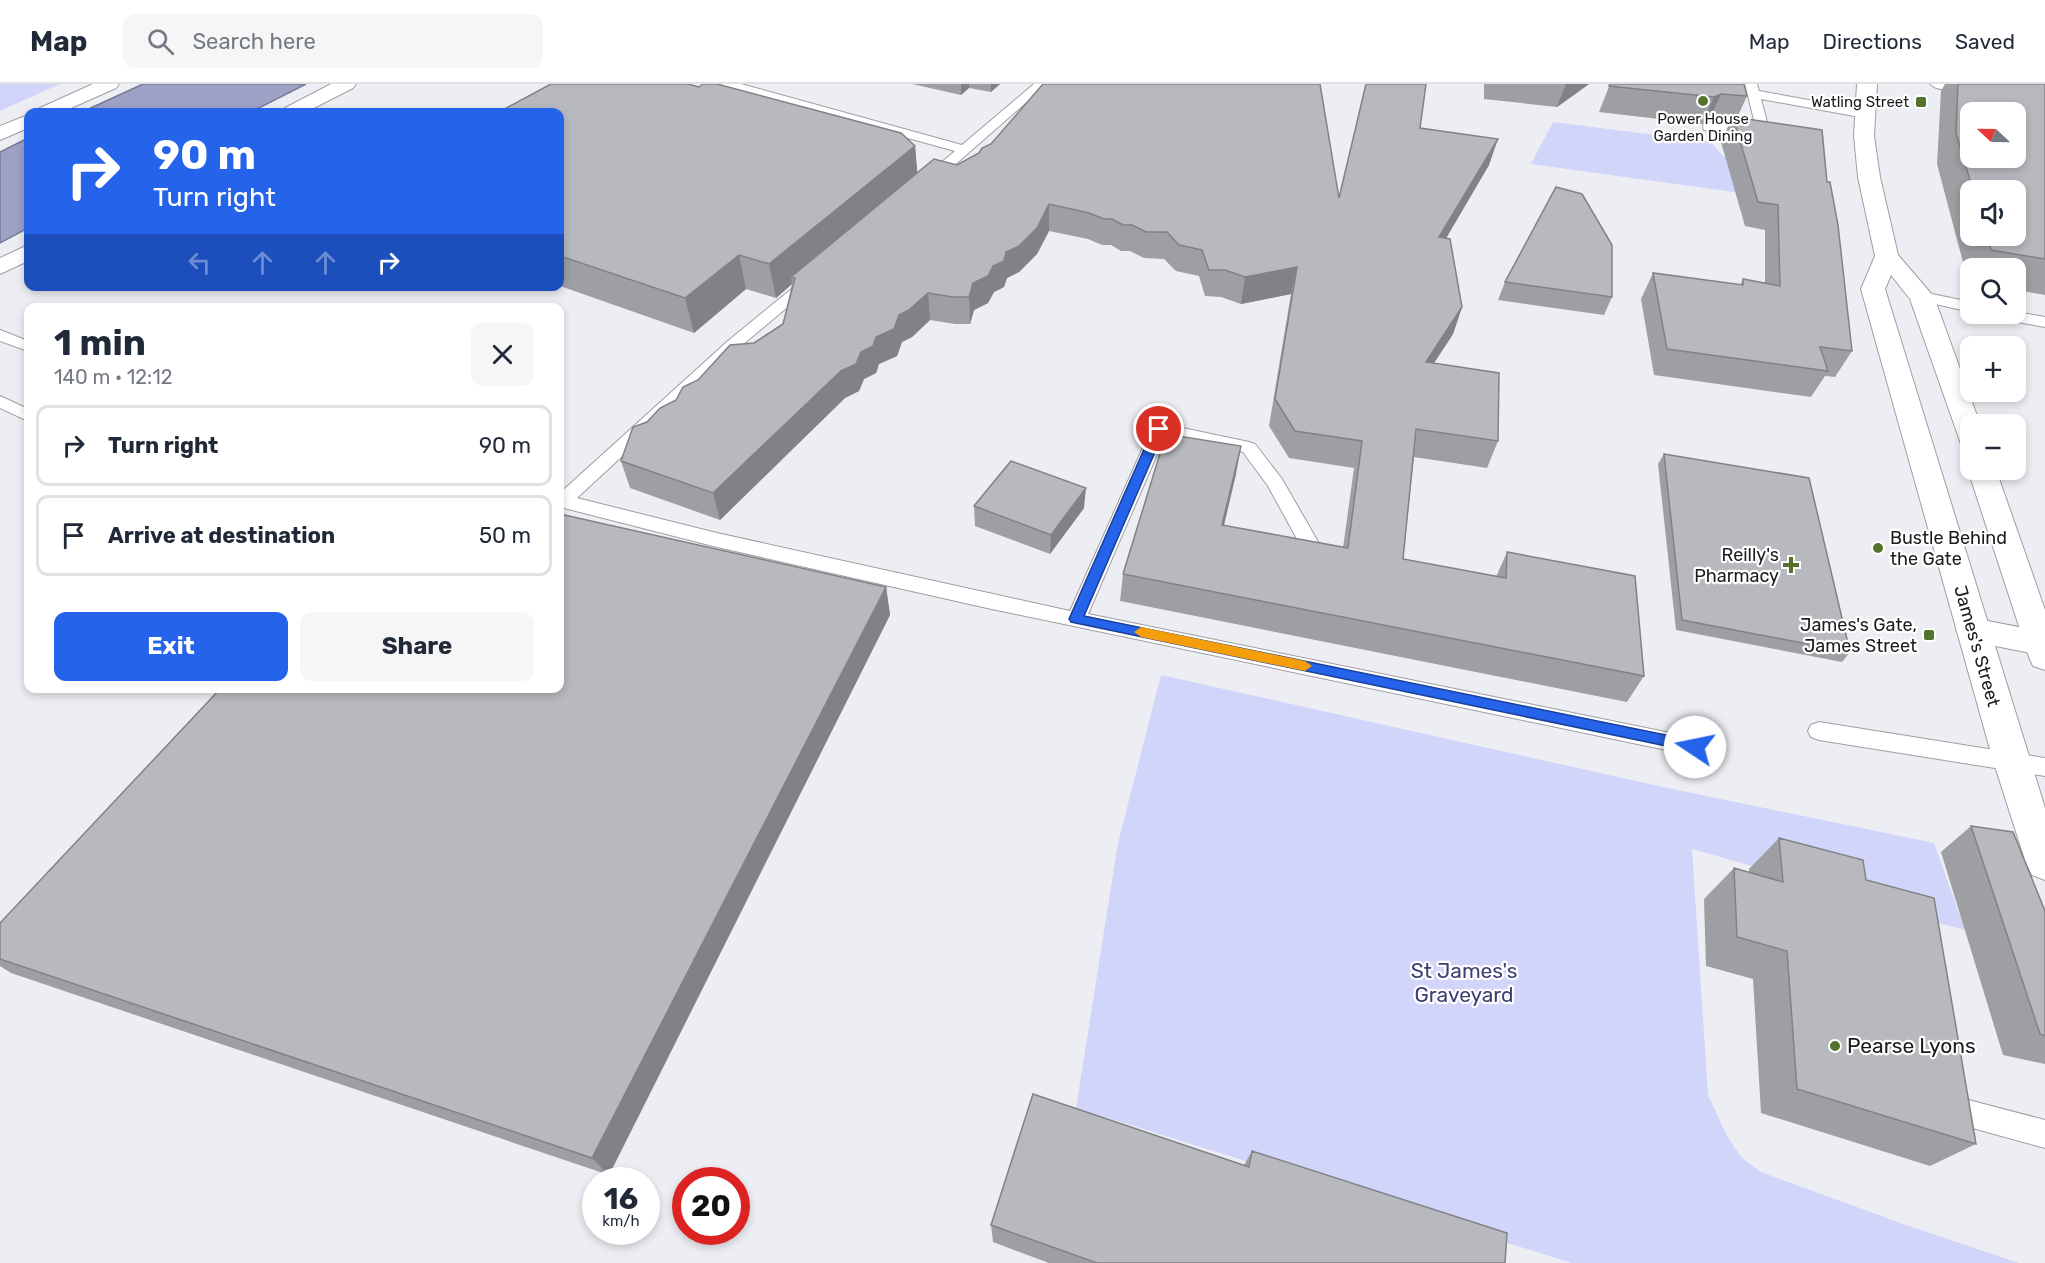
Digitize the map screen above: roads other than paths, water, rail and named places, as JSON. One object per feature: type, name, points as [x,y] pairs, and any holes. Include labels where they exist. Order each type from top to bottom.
[{"type":"main road","points":[[56,108],[109,84]]},
{"type":"main road","points":[[300,108],[346,84]]},
{"type":"main road","points":[[1867,84],[1864,136],[1869,177],[1887,256],[1922,297],[1963,414]]},
{"type":"main road","points":[[0,134],[24,123]]},
{"type":"main road","points":[[0,267],[24,254]]},
{"type":"main road","name":"James's Street","points":[[1887,256],[1873,289],[2011,760],[2045,862]]},
{"type":"main road","points":[[1985,480],[2044,648]]},
{"type":"main road","points":[[1972,630],[2044,648]]},
{"type":"lane","points":[[727,84],[964,150]]},
{"type":"lane","points":[[920,188],[1041,84]]},
{"type":"lane","points":[[1936,84],[1979,92]]},
{"type":"lane","points":[[1709,127],[1748,129],[1761,122],[1753,89],[1864,114]]},
{"type":"lane","points":[[564,498],[735,343],[822,271]]},
{"type":"lane","points":[[1922,297],[1960,305]]},
{"type":"lane","points":[[2026,319],[2045,322]]},
{"type":"lane","points":[[0,335],[24,344]]},
{"type":"lane","points":[[0,401],[24,414]]},
{"type":"lane","points":[[1076,619],[1159,429],[1249,448],[1276,483],[1315,554]]},
{"type":"lane","points":[[564,502],[717,540],[1076,619],[1695,747]]},
{"type":"lane","points":[[1819,731],[2045,767]]},
{"type":"lane","points":[[1957,1111],[2045,1134]]},
{"type":"place","name":"Power House Garden Dining","points":[[1703,101]]},
{"type":"place","name":"Watling Street","points":[[1921,102]]},
{"type":"place","name":"Bustle Behind the Gate","points":[[1878,548]]},
{"type":"place","name":"Reilly's Pharmacy","points":[[1791,565]]},
{"type":"place","name":"James's Gate, James Street","points":[[1929,635]]},
{"type":"place","name":"Pearse Lyons","points":[[1835,1046]]},
{"type":"park label","name":"St James's Graveyard","points":[[1464,983]]}]
